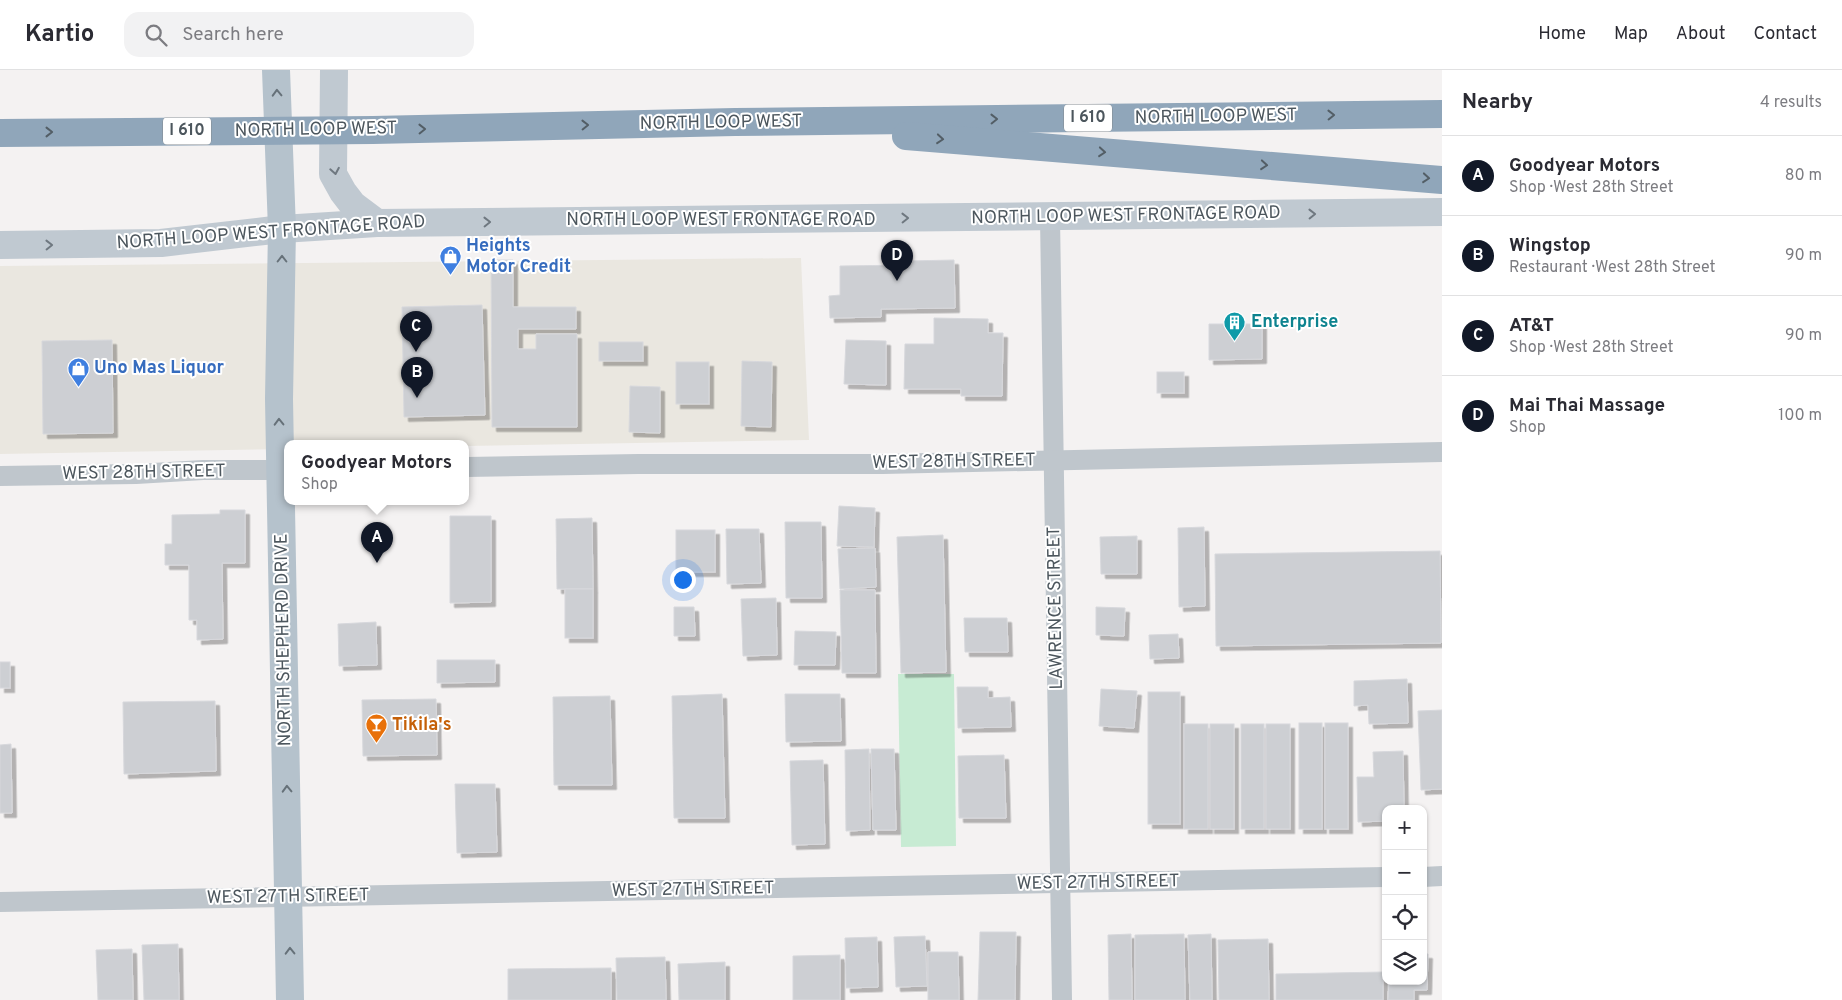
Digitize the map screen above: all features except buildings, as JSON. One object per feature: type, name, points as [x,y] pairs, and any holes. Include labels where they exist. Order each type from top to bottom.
[{"type":"highway","name":"NORTH LOOP WEST","points":[[0,133],[373,130],[735,122],[1442,114]]},
{"type":"highway","points":[[735,122],[1442,180]]},
{"type":"main road","name":"NORTH SHEPHERD DRIVE","points":[[276,70],[282,229],[279,322],[284,470],[284,686],[290,1000]]},
{"type":"main road","points":[[334,70],[333,174],[353,205],[377,223]]},
{"type":"main road","name":"NORTH LOOP WEST FRONTAGE ROAD","points":[[0,246],[161,243],[282,229],[377,223],[1442,212]]},
{"type":"street","name":"LAWRENCE STREET","points":[[1050,217],[1062,1000]]},
{"type":"street","name":"WEST 28TH STREET","points":[[469,467],[638,464],[883,464],[1442,452]]},
{"type":"street","name":"WEST 28TH STREET","points":[[0,476],[136,474],[202,470],[284,470]]},
{"type":"street","points":[[1427,877],[1442,876]]},
{"type":"street","name":"WEST 27TH STREET","points":[[0,902],[1382,877]]},
{"type":"shaded area","points":[[801,258],[809,440],[469,446],[469,440],[284,440],[284,449],[0,454],[0,266]]},
{"type":"green space","points":[[898,674],[954,674],[956,846],[901,847]]},
{"type":"place","name":"Heights Motor Credit","points":[[450,275]]},
{"type":"place","name":"Mai Thai Massage","points":[[897,281]]},
{"type":"place","name":"Enterprise","points":[[1235,341]]},
{"type":"place","name":"AT&T","points":[[416,352]]},
{"type":"place","name":"Uno Mas Liquor","points":[[78,387]]},
{"type":"place","name":"Wingstop","points":[[417,398]]},
{"type":"place","name":"Goodyear Motors","points":[[377,563]]},
{"type":"place","name":"Tikila's","points":[[376,744]]}]
